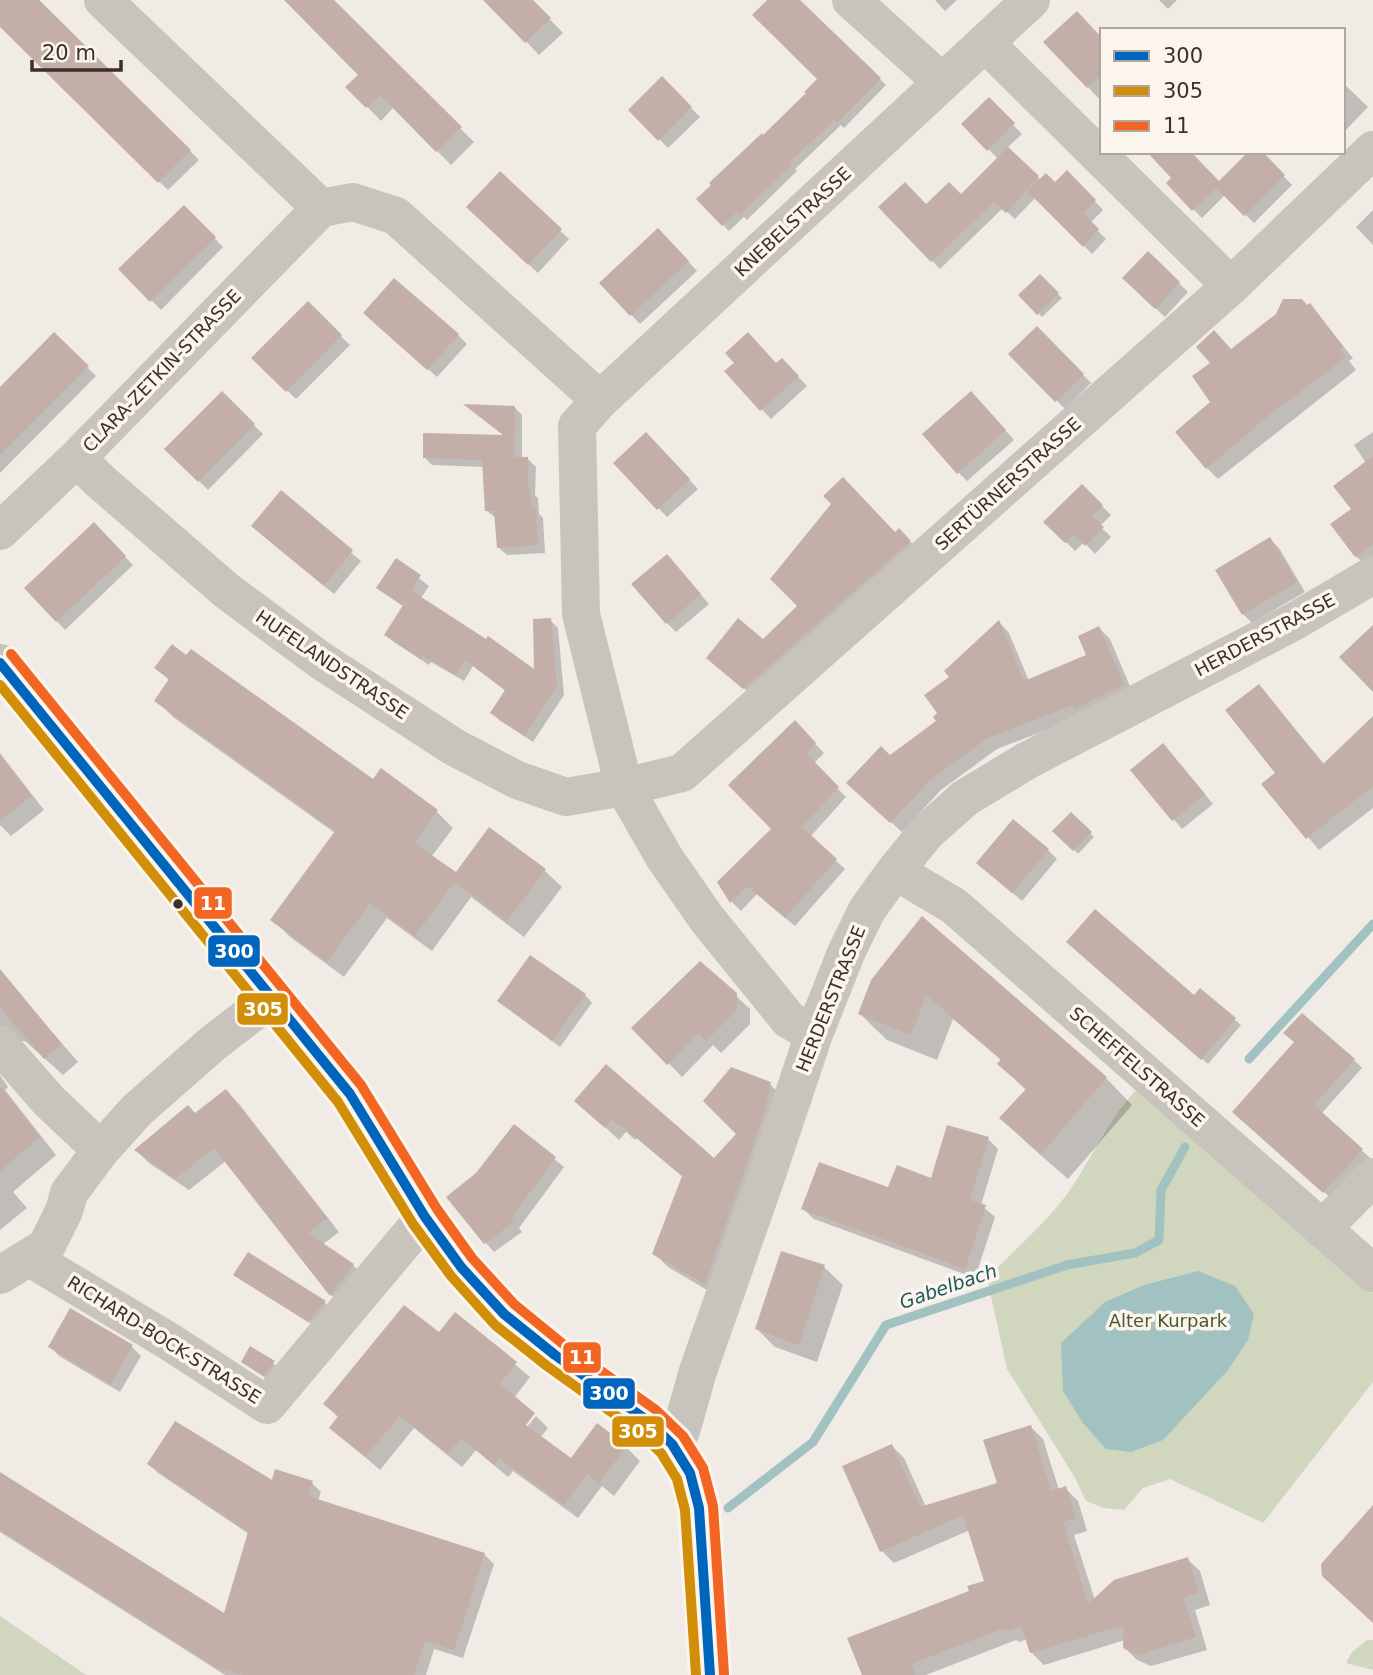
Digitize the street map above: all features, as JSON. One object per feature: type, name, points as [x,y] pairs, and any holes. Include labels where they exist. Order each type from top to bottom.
[{"type":"street","points":[[103,0],[320,208],[353,202],[396,216],[600,400]]},
{"type":"street","points":[[851,0],[942,82]]},
{"type":"street","name":"KNEBELSTRASSE","points":[[814,1034],[789,1020],[707,919],[664,857],[624,788],[581,614],[577,426],[600,400],[1031,0]]},
{"type":"street","points":[[985,43],[1231,286]]},
{"type":"street","name":"SERTÜRNERSTRASSE","points":[[624,788],[682,772],[1231,286],[1373,150]]},
{"type":"street","name":"CLARA-ZETKIN-STRASSE","points":[[0,531],[76,458],[320,208]]},
{"type":"street","name":"HUFELANDSTRASSE","points":[[76,458],[227,591],[320,660],[454,747],[517,780],[566,797],[624,788]]},
{"type":"street","name":"HERDERSTRASSE","points":[[672,1444],[681,1431],[698,1371],[814,1034],[846,953],[867,910],[895,871],[927,832],[965,798],[1028,760],[1295,621],[1373,575]]},
{"type":"street","points":[[0,663],[349,1094],[425,1217],[461,1267],[504,1314],[555,1355],[648,1421],[672,1444],[690,1473],[699,1508],[710,1675]]},
{"type":"street","name":"SCHEFFELSTRASSE","points":[[895,871],[954,906],[1373,1273]]},
{"type":"street","name":"RICHARD-BOCK-STRASSE","points":[[15,1266],[46,1247],[64,1211],[69,1193],[101,1150],[136,1110],[212,1044],[273,997]]},
{"type":"street","points":[[0,1045],[49,1101],[101,1150]]},
{"type":"street","points":[[1322,1229],[1373,1177]]},
{"type":"street","name":"RICHARD-BOCK-STRASSE","points":[[15,1266],[170,1342],[267,1405],[425,1217]]},
{"type":"green space","name":"Alter Kurpark","points":[[1138,1088],[1334,1255],[1373,1293],[1373,1382],[1263,1523],[1170,1479],[1143,1488],[1124,1510],[1104,1508],[1086,1501],[1074,1476],[1007,1369],[987,1278],[1043,1223],[1063,1199],[1111,1123]]},
{"type":"green space","points":[[0,1616],[86,1675],[0,1675]]},
{"type":"green space","points":[[1367,1640],[1373,1640],[1373,1670],[1346,1663],[1352,1652]]},
{"type":"water","points":[[1198,1271],[1235,1286],[1254,1314],[1248,1340],[1228,1370],[1163,1440],[1131,1452],[1106,1449],[1083,1423],[1063,1391],[1061,1343],[1105,1302],[1144,1285]]},
{"type":"building","points":[[0,0],[39,0],[191,150],[158,183],[0,27]]},
{"type":"building","points":[[284,0],[334,0],[462,127],[436,152],[380,95],[366,108],[345,87],[358,75]]},
{"type":"building","points":[[483,0],[533,0],[551,18],[525,43]]},
{"type":"building","points":[[767,0],[800,0],[881,78],[837,123],[834,120],[790,162],[792,164],[739,215],[737,212],[722,226],[696,199],[711,185],[709,183],[762,133],[763,135],[817,79],[752,15]]},
{"type":"building","points":[[1077,11],[1100,36],[1100,76],[1087,88],[1043,42]]},
{"type":"building","points":[[662,76],[692,107],[658,141],[628,110]]},
{"type":"building","points":[[989,97],[1015,123],[987,151],[961,124]]},
{"type":"building","points":[[1008,147],[1039,176],[1006,213],[994,202],[931,262],[878,207],[905,182],[926,204],[949,182],[961,194]]},
{"type":"building","points":[[1149,154],[1193,154],[1219,181],[1246,154],[1265,154],[1285,175],[1244,216],[1216,188],[1192,211],[1166,183],[1171,178]]},
{"type":"building","points":[[1067,170],[1096,200],[1083,213],[1099,229],[1083,247],[1027,191],[1046,173],[1055,182]]},
{"type":"building","points":[[500,171],[562,229],[528,265],[466,207]]},
{"type":"building","points":[[184,205],[216,237],[150,302],[118,269]]},
{"type":"building","points":[[658,228],[689,261],[630,316],[599,283]]},
{"type":"building","points":[[1148,251],[1180,282],[1155,309],[1122,278]]},
{"type":"building","points":[[1040,274],[1059,293],[1037,315],[1018,295]]},
{"type":"building","points":[[394,278],[459,334],[427,370],[363,313]]},
{"type":"building","points":[[1283,299],[1302,299],[1307,305],[1310,303],[1343,346],[1339,349],[1346,357],[1267,417],[1206,469],[1175,432],[1210,402],[1192,376],[1210,363],[1196,347],[1214,330],[1231,349],[1276,314]]},
{"type":"building","points":[[308,301],[342,335],[286,392],[251,358]]},
{"type":"building","points":[[1037,326],[1084,374],[1055,402],[1008,354]]},
{"type":"building","points":[[54,332],[89,366],[0,455],[0,387]]},
{"type":"building","points":[[748,332],[776,363],[782,358],[799,376],[760,411],[724,371],[734,363],[725,353]]},
{"type":"building","points":[[222,391],[255,424],[198,482],[164,449]]},
{"type":"building","points":[[971,391],[1006,430],[957,474],[922,434]]},
{"type":"building","points":[[463,404],[515,406],[514,457],[528,457],[528,488],[532,508],[536,508],[538,545],[497,548],[494,511],[485,511],[482,460],[423,458],[423,433],[503,435]]},
{"type":"building","points":[[646,432],[690,479],[657,510],[613,463]]},
{"type":"building","points":[[1373,456],[1373,544],[1355,557],[1330,524],[1351,509],[1333,486]]},
{"type":"building","points":[[843,477],[895,532],[899,528],[911,541],[743,689],[706,658],[738,618],[763,639],[797,606],[770,579],[831,504],[823,496]]},
{"type":"building","points":[[1082,484],[1103,505],[1092,516],[1104,527],[1085,546],[1074,534],[1065,543],[1043,522]]},
{"type":"building","points":[[281,490],[353,550],[324,586],[251,526]]},
{"type":"building","points":[[94,522],[126,556],[56,622],[24,588]]},
{"type":"building","points":[[1270,537],[1297,582],[1242,615],[1215,570]]},
{"type":"building","points":[[667,554],[701,594],[666,624],[631,584]]},
{"type":"building","points":[[396,558],[421,575],[402,605],[376,588]]},
{"type":"building","points":[[412,591],[486,639],[488,636],[534,669],[533,619],[551,618],[557,686],[525,736],[490,713],[505,690],[465,660],[456,675],[423,656],[421,659],[384,635]]},
{"type":"building","points":[[999,620],[1024,681],[1086,655],[1078,636],[1099,626],[1124,685],[1074,709],[1072,705],[986,739],[930,780],[890,823],[846,783],[881,746],[890,755],[936,721],[933,717],[937,713],[924,695],[949,677],[944,671]]},
{"type":"building","points":[[1373,625],[1373,692],[1339,657]]},
{"type":"building","points":[[172,644],[186,655],[191,649],[373,779],[381,768],[438,810],[414,843],[456,872],[489,827],[546,869],[507,921],[454,882],[415,936],[370,903],[327,962],[270,920],[335,831],[154,701],[169,679],[154,668]]},
{"type":"building","points":[[1259,684],[1323,764],[1373,716],[1373,786],[1306,839],[1261,784],[1275,773],[1225,710]]},
{"type":"building","points":[[795,720],[816,743],[806,753],[839,787],[802,827],[837,859],[785,918],[747,886],[730,903],[717,882],[771,829],[728,785]]},
{"type":"building","points":[[1163,743],[1205,794],[1172,821],[1130,770]]},
{"type":"building","points":[[0,755],[32,796],[0,820]]},
{"type":"building","points":[[1071,812],[1092,832],[1073,851],[1052,831]]},
{"type":"building","points":[[1013,819],[1049,849],[1012,893],[976,863]]},
{"type":"building","points":[[1095,909],[1194,995],[1200,988],[1236,1018],[1201,1060],[1066,942]]},
{"type":"building","points":[[922,916],[1107,1077],[1041,1154],[999,1118],[1026,1089],[997,1064],[1001,1059],[926,995],[911,1035],[858,1014],[871,980]]},
{"type":"building","points":[[530,955],[586,994],[552,1041],[497,1001]]},
{"type":"building","points":[[700,961],[737,993],[737,1010],[706,1041],[699,1032],[667,1065],[631,1028]]},
{"type":"building","points":[[0,969],[62,1044],[44,1059],[0,1007]]},
{"type":"building","points":[[1302,1013],[1355,1059],[1314,1105],[1363,1149],[1323,1193],[1232,1112],[1294,1042],[1283,1033]]},
{"type":"building","points":[[606,1064],[714,1158],[736,1134],[703,1101],[731,1067],[771,1082],[764,1114],[705,1284],[652,1254],[682,1176],[622,1126],[611,1120],[605,1128],[574,1101]]},
{"type":"building","points":[[0,1086],[40,1137],[0,1171]]},
{"type":"building","points":[[226,1089],[327,1218],[308,1233],[354,1264],[330,1296],[214,1148],[175,1179],[134,1150],[188,1105],[195,1113]]},
{"type":"building","points":[[514,1124],[556,1157],[511,1218],[514,1222],[484,1244],[446,1197],[476,1173]]},
{"type":"building","points":[[947,1125],[989,1137],[970,1200],[986,1205],[965,1269],[801,1209],[819,1162],[888,1187],[897,1165],[931,1178]]},
{"type":"building","points":[[781,1251],[825,1265],[799,1345],[755,1329]]},
{"type":"building","points":[[248,1252],[326,1301],[308,1322],[233,1275]]},
{"type":"building","points":[[404,1305],[439,1332],[455,1312],[517,1362],[500,1384],[535,1413],[526,1425],[571,1458],[597,1423],[627,1446],[599,1483],[587,1474],[564,1505],[499,1458],[494,1465],[461,1438],[448,1454],[400,1416],[365,1457],[329,1428],[338,1416],[323,1404]]},
{"type":"building","points":[[70,1308],[133,1345],[111,1384],[48,1347]]},
{"type":"building","points":[[250,1346],[275,1361],[263,1376],[241,1362]]},
{"type":"building","points":[[175,1421],[272,1480],[275,1469],[313,1481],[308,1496],[485,1553],[454,1650],[425,1641],[414,1675],[244,1675],[215,1667],[0,1530],[0,1472],[224,1613],[248,1532],[147,1464]]},
{"type":"building","points":[[1031,1425],[1051,1491],[1066,1486],[1076,1518],[1063,1522],[1088,1604],[1114,1580],[1188,1557],[1199,1593],[1183,1598],[1196,1637],[1138,1655],[1123,1648],[1124,1625],[1030,1653],[1021,1626],[1005,1631],[1004,1628],[911,1664],[915,1675],[862,1675],[847,1638],[969,1591],[967,1586],[984,1581],[963,1515],[880,1552],[842,1466],[892,1444],[920,1507],[997,1483],[983,1440]]},
{"type":"building","points":[[1373,1505],[1373,1623],[1322,1576],[1321,1564]]},
{"type":"waterway","name":"Gabelbach","points":[[1249,1059],[1373,924]]},
{"type":"waterway","name":"Gabelbach","points":[[728,1508],[813,1442],[886,1325],[1067,1265],[1135,1253],[1159,1240],[1161,1190],[1185,1147]]},
{"type":"transit line","name":"11","points":[[11,654],[361,1085],[437,1209],[472,1258],[514,1304],[563,1344],[656,1410],[683,1436],[703,1468],[713,1506],[724,1674]]},
{"type":"transit line","name":"300","points":[[0,663],[350,1094],[425,1217],[461,1267],[504,1314],[555,1355],[648,1421],[672,1444],[690,1473],[699,1508],[710,1675]]},
{"type":"transit line","name":"305","points":[[0,685],[338,1102],[413,1224],[451,1276],[495,1325],[639,1432],[661,1453],[677,1479],[685,1510],[696,1675]]}]
